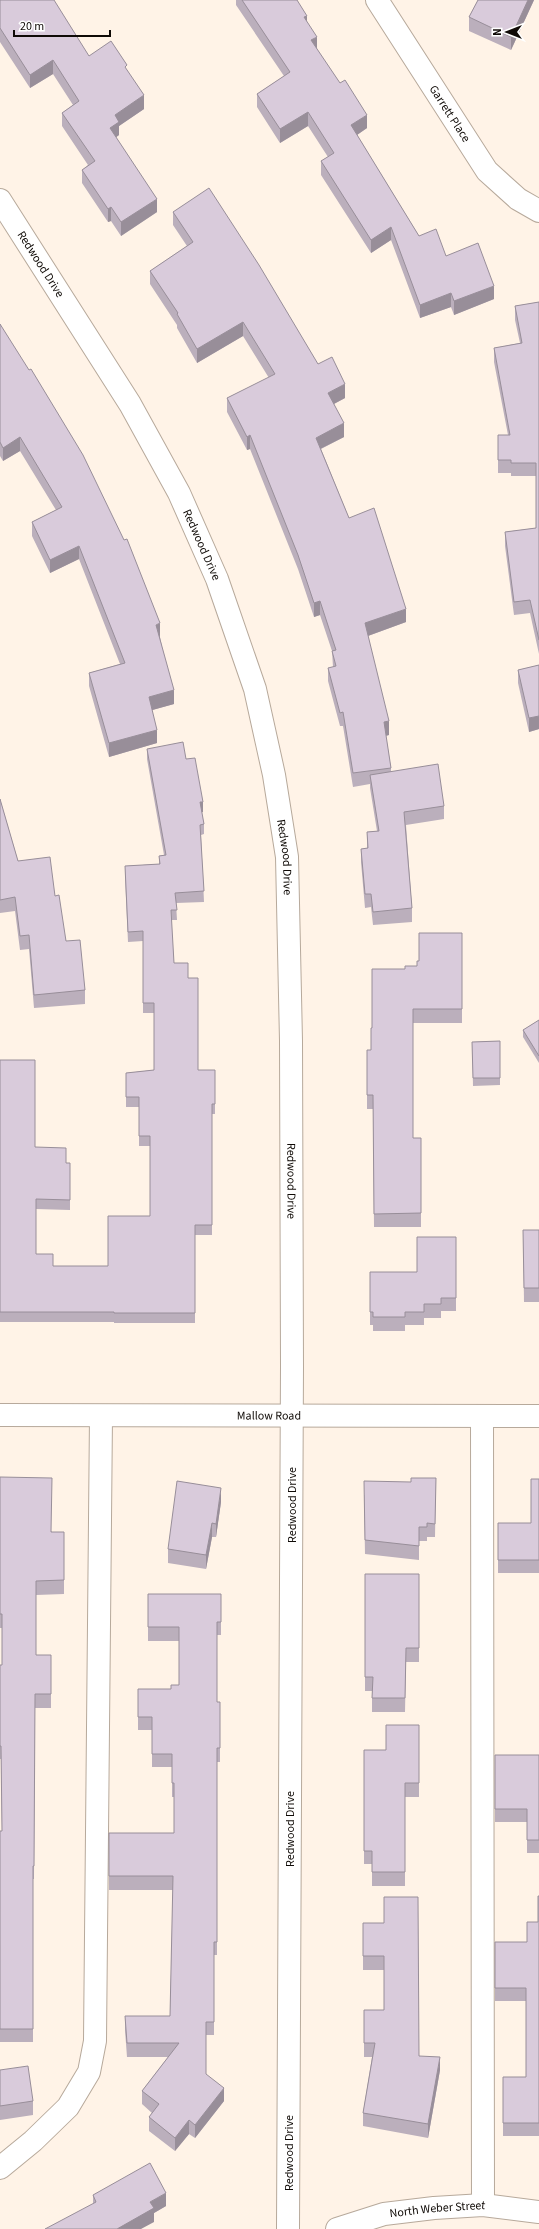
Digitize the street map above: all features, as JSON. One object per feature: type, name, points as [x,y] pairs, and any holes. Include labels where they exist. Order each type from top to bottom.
[{"type":"street","name":"Garrett Place","points":[[377,0],[486,171],[518,199],[539,211]]},
{"type":"street","name":"Redwood Drive","points":[[0,200],[130,404],[179,493],[217,579],[255,689],[274,774],[287,857],[291,1041],[292,1414],[288,2229]]},
{"type":"street","name":"Mallow Road","points":[[0,1415],[101,1416],[292,1414],[539,1416]]},
{"type":"street","points":[[0,2168],[33,2141],[68,2107],[89,2072],[95,2040],[101,1416]]},
{"type":"street","points":[[482,1416],[483,2205]]},
{"type":"street","name":"North Weber Street","points":[[337,2229],[384,2214],[483,2205],[539,2212]]},
{"type":"building","points":[[0,0],[54,0],[89,56],[111,41],[127,65],[125,67],[144,95],[115,115],[119,122],[110,128],[157,199],[121,222],[111,207],[108,209],[82,170],[95,161],[62,113],[79,101],[53,60],[30,75],[0,28]]},
{"type":"building","points":[[242,0],[297,0],[307,16],[304,17],[317,37],[311,40],[340,83],[345,80],[367,115],[351,125],[419,236],[436,229],[446,256],[478,243],[494,286],[454,301],[451,293],[420,305],[391,227],[371,240],[321,161],[334,153],[308,112],[280,129],[257,94],[290,72]]},
{"type":"building","points":[[478,0],[528,0],[511,37],[469,17]]},
{"type":"building","points":[[209,188],[259,265],[318,364],[332,357],[345,384],[328,393],[344,423],[316,438],[349,518],[374,508],[406,609],[365,623],[389,721],[384,722],[391,768],[353,773],[343,712],[340,713],[328,668],[336,666],[332,651],[336,650],[320,601],[314,603],[298,555],[250,435],[247,437],[227,398],[275,374],[243,322],[197,349],[177,314],[178,313],[150,271],[193,242],[173,212]]},
{"type":"building","points":[[539,302],[539,640],[530,600],[514,602],[505,532],[536,528],[536,463],[511,463],[511,460],[498,460],[498,435],[510,435],[494,348],[522,343],[515,306]]},
{"type":"building","points":[[0,324],[29,370],[31,369],[83,455],[124,540],[127,539],[160,623],[156,625],[174,690],[149,697],[157,730],[109,743],[89,673],[125,663],[79,546],[50,560],[32,522],[62,507],[20,437],[3,448],[0,442]]},
{"type":"building","points":[[539,665],[539,716],[529,718],[518,670]]},
{"type":"building","points":[[183,742],[186,759],[195,758],[203,802],[200,802],[204,824],[200,825],[204,891],[175,893],[177,910],[171,910],[174,963],[188,963],[188,978],[198,978],[198,1070],[215,1070],[215,1104],[212,1104],[212,1225],[195,1225],[195,1313],[0,1312],[0,1060],[35,1060],[35,1147],[66,1148],[66,1163],[70,1163],[70,1200],[36,1199],[36,1254],[53,1254],[53,1266],[108,1266],[108,1216],[150,1216],[150,1136],[139,1136],[139,1097],[126,1097],[126,1073],[154,1070],[154,1003],[143,1003],[143,931],[128,932],[125,866],[160,864],[159,856],[166,855],[147,749]]},
{"type":"building","points":[[438,764],[444,806],[404,812],[412,908],[373,912],[371,894],[365,894],[361,849],[368,848],[367,832],[379,831],[370,775]]},
{"type":"building","points":[[0,799],[18,861],[50,857],[55,896],[59,895],[66,941],[80,940],[85,990],[34,995],[29,935],[20,936],[15,897],[0,900]]},
{"type":"building","points":[[419,933],[462,933],[462,1009],[413,1009],[413,1138],[421,1138],[421,1213],[374,1214],[373,1095],[367,1095],[367,1050],[371,1050],[372,1028],[372,969],[405,969],[405,966],[417,966],[417,961],[419,961]]},
{"type":"building","points":[[539,1020],[539,1056],[523,1030]]},
{"type":"building","points":[[500,1041],[500,1078],[473,1078],[472,1042]]},
{"type":"building","points":[[523,1230],[539,1230],[539,1288],[524,1288]]},
{"type":"building","points":[[417,1237],[456,1237],[456,1298],[441,1298],[441,1304],[424,1304],[424,1312],[405,1312],[405,1317],[373,1317],[373,1312],[370,1312],[370,1272],[417,1272]]},
{"type":"building","points":[[0,1477],[52,1478],[51,1532],[64,1532],[64,1580],[36,1581],[36,1655],[51,1655],[51,1694],[35,1694],[33,2029],[0,2029],[0,1831],[2,1831],[0,1665],[2,1665],[2,1614],[0,1614]]},
{"type":"building","points":[[411,1478],[436,1478],[435,1524],[427,1523],[427,1527],[419,1527],[419,1546],[365,1540],[364,1481],[411,1482]]},
{"type":"building","points":[[531,1479],[539,1479],[539,1560],[498,1560],[498,1523],[531,1523]]},
{"type":"building","points":[[177,1481],[221,1488],[216,1524],[212,1523],[206,1555],[168,1549]]},
{"type":"building","points":[[365,1574],[419,1574],[419,1648],[406,1648],[405,1698],[372,1698],[373,1677],[365,1677]]},
{"type":"building","points":[[148,1594],[221,1594],[221,1622],[217,1622],[217,1702],[220,1702],[220,1748],[217,1748],[217,1942],[214,1942],[214,2022],[206,2022],[206,2074],[224,2088],[195,2125],[189,2120],[175,2138],[149,2117],[159,2104],[142,2091],[179,2043],[127,2043],[125,2016],[170,2016],[173,1876],[109,1876],[109,1833],[174,1833],[174,1783],[172,1783],[172,1754],[152,1754],[152,1717],[138,1717],[138,1689],[171,1689],[171,1685],[179,1685],[179,1627],[148,1627]]},
{"type":"building","points":[[386,1725],[419,1725],[419,1783],[405,1783],[405,1872],[372,1872],[372,1851],[364,1851],[364,1750],[386,1750]]},
{"type":"building","points":[[495,1755],[539,1755],[539,1840],[527,1840],[527,1809],[495,1809]]},
{"type":"building","points":[[538,1896],[539,2123],[503,2123],[503,2077],[526,2077],[526,1988],[495,1988],[495,1942],[527,1942],[527,1922],[538,1922]]},
{"type":"building","points":[[384,1897],[418,1897],[419,2056],[440,2057],[428,2124],[363,2113],[375,2043],[364,2043],[364,2010],[384,2010],[384,1956],[363,1956],[363,1923],[384,1923]]},
{"type":"building","points":[[28,2066],[33,2101],[0,2106],[0,2070]]},
{"type":"building","points":[[150,2163],[166,2193],[150,2202],[154,2208],[117,2229],[45,2229],[96,2202],[93,2195]]}]
